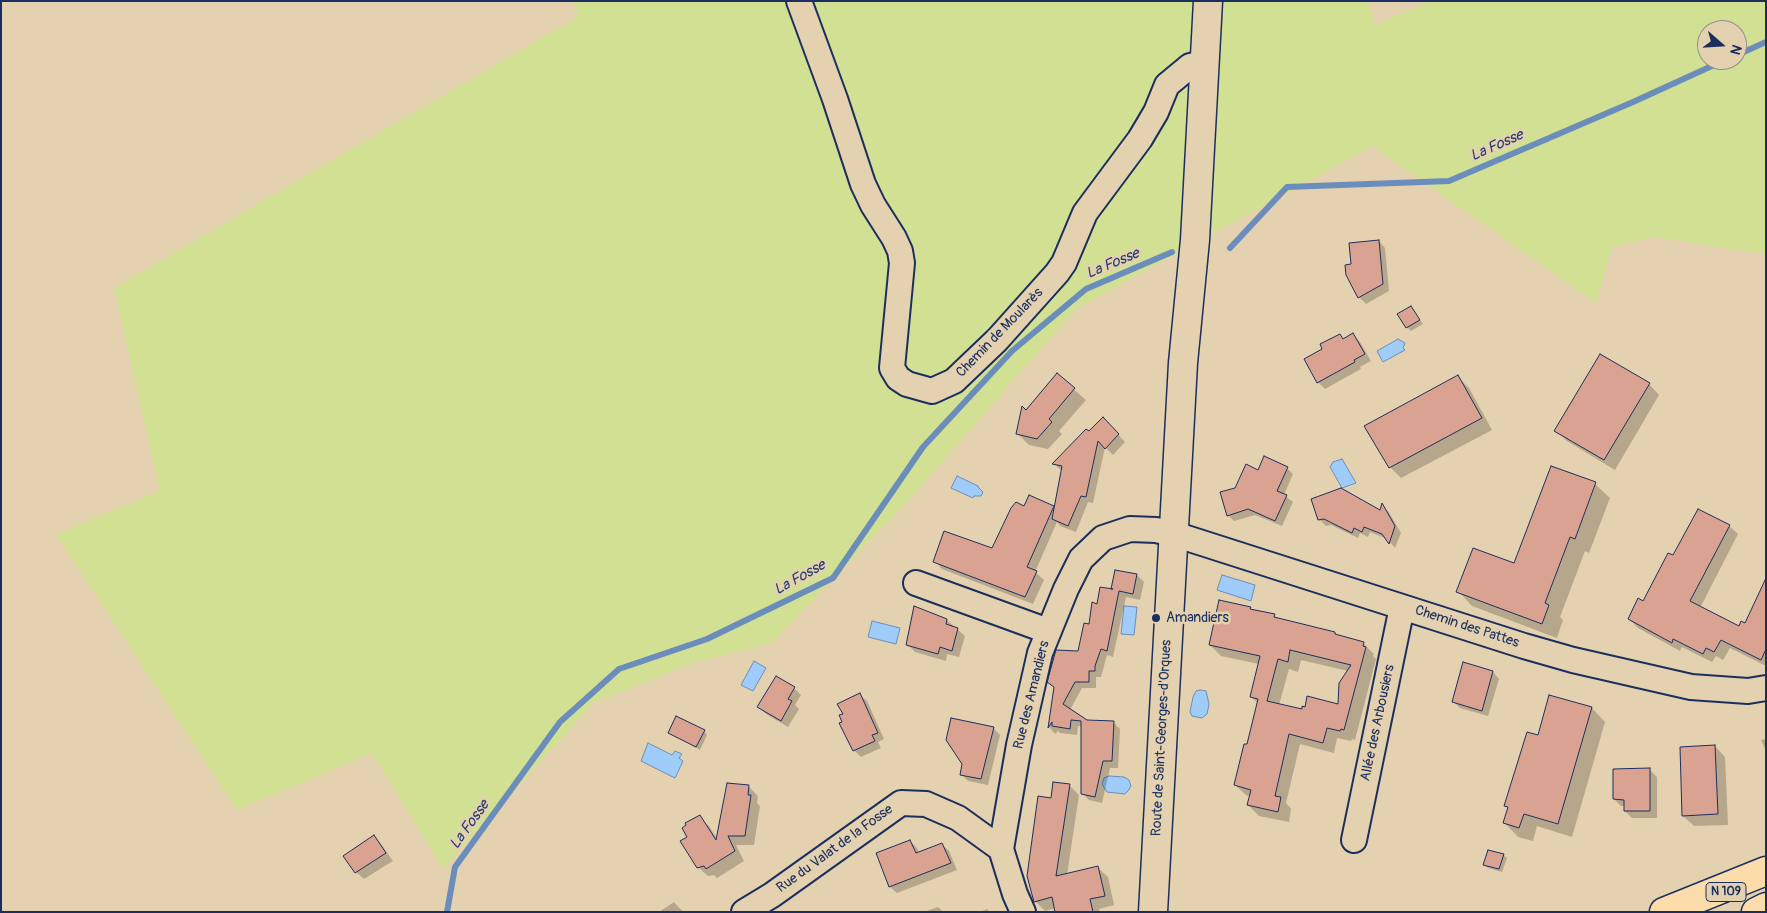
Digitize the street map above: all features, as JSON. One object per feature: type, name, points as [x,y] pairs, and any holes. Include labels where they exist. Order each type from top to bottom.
[{"type":"highway","points":[[1664,912],[1766,871]]},
{"type":"highway","name":"N 109","points":[[1685,912],[1766,871]]},
{"type":"highway","name":"N 109","points":[[1756,912],[1766,907]]},
{"type":"street","name":"Chemin de Moularès","points":[[799,1],[835,99],[863,184],[900,251],[902,263],[892,368],[898,378],[907,384],[932,391],[954,381],[997,340],[1057,273],[1064,263],[1085,213],[1140,139],[1156,112],[1167,85],[1190,66],[1205,63]]},
{"type":"street","name":"Route de Saint-Georges-d'Orques","points":[[1153,912],[1183,363],[1196,223],[1208,1]]},
{"type":"street","name":"Rue des Amandiers","points":[[1002,849],[1019,745],[1040,653],[1066,589],[1081,559],[1103,538],[1130,529],[1156,530],[1174,534]]},
{"type":"street","name":"Chemin des Pattes","points":[[1174,534],[1565,658],[1691,687],[1748,691],[1766,688]]},
{"type":"street","points":[[916,583],[1048,631]]},
{"type":"street","name":"Allée des Arbousiers","points":[[1354,840],[1402,606]]},
{"type":"street","name":"Rue du Valat de la Fosse","points":[[744,912],[772,895],[901,803],[926,804],[958,818],[1002,849]]},
{"type":"street","points":[[1002,849],[1015,894],[1023,912]]},
{"type":"green space","points":[[572,1],[1368,1],[1374,25],[1431,1],[1766,1],[1766,254],[1652,237],[1612,247],[1596,303],[1372,146],[1076,309],[907,502],[772,643],[692,663],[594,703],[443,869],[372,753],[237,810],[56,534],[160,491],[114,288],[579,16]]},
{"type":"water","points":[[1398,339],[1405,343],[1403,348],[1405,350],[1383,362],[1377,351]]},
{"type":"water","points":[[1342,459],[1356,483],[1342,488],[1330,467],[1333,462]]},
{"type":"water","points":[[957,476],[978,486],[983,492],[981,496],[974,496],[973,498],[951,488]]},
{"type":"water","points":[[1222,575],[1255,585],[1251,601],[1217,590]]},
{"type":"water","points":[[1124,606],[1137,607],[1134,635],[1121,634]]},
{"type":"water","points":[[872,621],[900,628],[896,644],[868,637]]},
{"type":"water","points":[[754,661],[766,668],[753,691],[741,685]]},
{"type":"water","points":[[1196,691],[1206,691],[1209,704],[1207,714],[1202,718],[1192,716],[1190,712],[1193,697]]},
{"type":"water","points":[[648,743],[672,755],[675,751],[682,754],[679,758],[683,761],[675,778],[641,761]]},
{"type":"water","points":[[1109,776],[1124,777],[1129,780],[1131,786],[1128,791],[1125,794],[1107,792],[1102,784],[1104,778]]},
{"type":"building","points":[[1379,240],[1383,284],[1358,298],[1346,275],[1345,265],[1351,264],[1349,243]]},
{"type":"building","points":[[1411,306],[1420,320],[1406,328],[1397,314]]},
{"type":"building","points":[[1353,333],[1365,354],[1354,360],[1355,362],[1317,383],[1304,359],[1322,349],[1320,344],[1340,334],[1343,339]]},
{"type":"building","points":[[1600,354],[1650,383],[1604,460],[1554,431]]},
{"type":"building","points":[[1057,373],[1075,388],[1049,419],[1052,422],[1037,439],[1016,434],[1022,406],[1026,410]]},
{"type":"building","points":[[1458,375],[1482,418],[1389,468],[1364,426]]},
{"type":"building","points":[[1103,417],[1119,434],[1105,449],[1098,441],[1086,497],[1081,496],[1068,526],[1052,519],[1062,466],[1052,464],[1086,429],[1089,431]]},
{"type":"building","points":[[1264,456],[1288,467],[1277,491],[1287,495],[1275,521],[1248,509],[1227,516],[1220,492],[1235,488],[1246,464],[1258,470]]},
{"type":"building","points":[[1551,466],[1596,482],[1575,539],[1570,537],[1545,603],[1549,605],[1542,624],[1456,592],[1473,548],[1514,563]]},
{"type":"building","points":[[1341,488],[1380,510],[1382,503],[1395,526],[1389,544],[1382,534],[1364,527],[1362,532],[1354,528],[1352,533],[1324,519],[1318,520],[1311,499]]},
{"type":"building","points":[[1029,495],[1054,506],[1027,567],[1037,571],[1025,597],[933,562],[944,531],[992,548],[1011,508],[1016,502],[1024,506]]},
{"type":"building","points":[[1698,509],[1730,525],[1690,601],[1739,626],[1741,621],[1745,623],[1766,578],[1766,649],[1761,660],[1721,640],[1714,652],[1706,648],[1703,654],[1673,639],[1672,643],[1628,619],[1638,598],[1643,601],[1668,553],[1673,555]]},
{"type":"building","points":[[1115,570],[1137,574],[1133,594],[1119,591],[1107,651],[1101,649],[1095,671],[1089,671],[1089,682],[1075,682],[1063,704],[1087,720],[1114,721],[1112,761],[1103,761],[1095,797],[1081,794],[1081,721],[1071,720],[1070,729],[1052,726],[1052,722],[1048,728],[1054,687],[1047,682],[1056,650],[1078,651],[1084,623],[1089,624],[1092,602],[1097,604],[1100,587],[1111,589]]},
{"type":"building","points":[[1219,600],[1251,607],[1250,609],[1275,614],[1274,617],[1335,632],[1335,634],[1364,642],[1363,646],[1366,647],[1344,730],[1327,728],[1323,743],[1289,734],[1275,796],[1281,797],[1278,812],[1247,805],[1251,790],[1234,785],[1244,744],[1247,744],[1258,699],[1250,697],[1260,656],[1209,645]],"holes":[[[1290,650],[1351,665],[1339,683],[1338,704],[1307,696],[1305,707],[1302,706],[1302,709],[1267,701],[1278,659],[1288,662]]]},
{"type":"building","points":[[914,606],[947,619],[946,624],[958,628],[952,651],[940,647],[938,654],[906,645]]},
{"type":"building","points":[[1463,662],[1493,671],[1482,711],[1452,702]]},
{"type":"building","points":[[776,676],[795,687],[788,699],[792,701],[781,721],[757,707]]},
{"type":"building","points":[[860,693],[878,733],[872,735],[875,741],[853,751],[839,723],[842,722],[839,715],[843,714],[837,704]]},
{"type":"building","points":[[1549,695],[1592,707],[1558,824],[1524,814],[1519,828],[1503,823],[1508,807],[1504,806],[1527,732],[1538,735]]},
{"type":"building","points":[[676,716],[705,730],[696,747],[668,733]]},
{"type":"building","points":[[951,718],[994,727],[981,779],[960,775],[962,764],[946,740]]},
{"type":"building","points":[[1715,745],[1718,814],[1682,816],[1680,747]]},
{"type":"building","points":[[1650,768],[1650,811],[1624,811],[1624,800],[1613,799],[1613,769]]},
{"type":"building","points":[[1053,782],[1070,784],[1056,876],[1098,866],[1105,896],[1090,899],[1093,912],[1055,912],[1052,897],[1034,902],[1027,876],[1038,796],[1051,798]]},
{"type":"building","points":[[727,783],[749,785],[748,795],[751,795],[745,836],[728,836],[735,851],[706,869],[704,866],[697,868],[680,841],[687,837],[682,828],[686,825],[685,823],[700,815],[716,840]]},
{"type":"building","points":[[374,835],[386,853],[355,873],[343,856]]},
{"type":"building","points":[[910,840],[916,853],[942,843],[951,863],[889,887],[876,853]]},
{"type":"building","points":[[1488,850],[1504,854],[1499,869],[1483,865]]},
{"type":"waterway","name":"La Fosse","points":[[1747,51],[1766,42]]},
{"type":"waterway","name":"La Fosse","points":[[1230,248],[1287,187],[1449,181],[1703,70]]},
{"type":"waterway","name":"La Fosse","points":[[447,912],[455,867],[560,722],[619,669],[707,639],[833,578],[923,447],[1012,351],[1086,289],[1172,252]]},
{"type":"place","name":"Amandiers","points":[[1156,618]]}]
